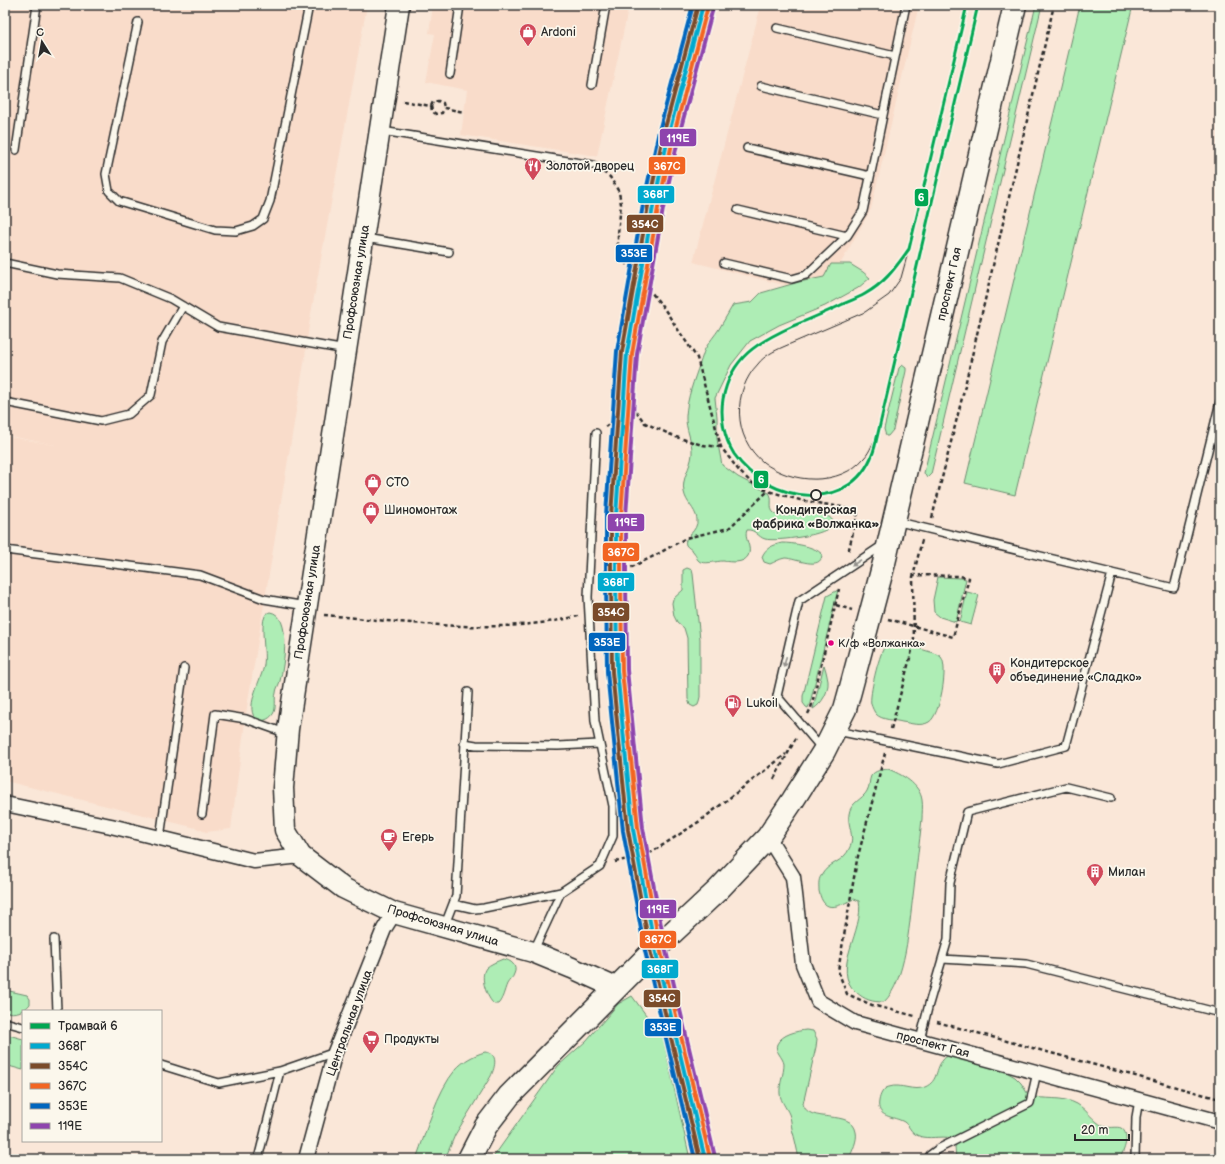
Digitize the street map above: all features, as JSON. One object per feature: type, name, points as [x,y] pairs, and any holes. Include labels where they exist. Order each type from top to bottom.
[{"type":"main road","name":"проспект Гая","points":[[469,1159],[486,1126],[509,1096],[655,949],[718,890],[768,837],[824,751],[845,709],[884,563],[1015,5]]},
{"type":"street","name":"Профсоюзная улица","points":[[399,5],[287,734],[283,788],[285,830],[301,856],[343,888],[394,913],[533,952],[616,988]]},
{"type":"street","points":[[5,804],[111,826],[254,862],[301,856]]},
{"type":"street","name":"проспект Гая","points":[[768,837],[793,877],[804,964],[818,1001],[855,1023],[1220,1122]]},
{"type":"street","name":"Центральная улица","points":[[306,1159],[335,1052],[384,929],[394,913]]},
{"type":"lane","points":[[16,150],[37,5]]},
{"type":"lane","points":[[138,22],[106,174],[109,191],[119,201],[216,230],[236,231],[253,226],[263,219],[270,201],[309,5]]},
{"type":"lane","points":[[450,74],[460,5]]},
{"type":"lane","points":[[592,85],[606,5]]},
{"type":"lane","points":[[724,263],[792,279],[806,275],[846,236],[862,211],[906,5]]},
{"type":"lane","points":[[777,28],[895,56]]},
{"type":"lane","points":[[761,86],[883,115]]},
{"type":"lane","points":[[380,131],[593,165]]},
{"type":"lane","points":[[747,148],[870,176]]},
{"type":"lane","points":[[738,210],[846,236]]},
{"type":"lane","points":[[363,238],[449,252]]},
{"type":"lane","points":[[5,263],[57,274],[120,278],[171,299],[218,327],[346,350]]},
{"type":"lane","points":[[5,402],[101,421],[129,414],[151,396],[162,342],[184,306]]},
{"type":"lane","points":[[893,521],[1174,588],[1220,402]]},
{"type":"lane","points":[[453,904],[475,909],[484,908],[561,892],[600,866],[613,836],[613,806],[599,744],[596,721],[588,597],[596,433]]},
{"type":"lane","points":[[824,751],[777,696],[799,601],[888,542]]},
{"type":"lane","points":[[5,550],[200,575],[264,599],[306,610]]},
{"type":"lane","points":[[835,730],[998,764],[1066,746],[1112,573]]},
{"type":"lane","points":[[160,838],[184,668]]},
{"type":"lane","points":[[444,927],[456,896],[468,692]]},
{"type":"lane","points":[[202,814],[215,714],[246,719],[287,734]]},
{"type":"lane","points":[[464,743],[476,745],[558,746],[599,744]]},
{"type":"lane","points":[[920,1040],[948,940],[950,883],[967,812],[1066,787],[1111,798]]},
{"type":"lane","points":[[533,952],[561,892]]},
{"type":"lane","points":[[54,940],[57,1010]]},
{"type":"lane","points":[[942,959],[1026,964],[1220,1013]]},
{"type":"lane","points":[[5,1022],[22,1027]]},
{"type":"lane","points":[[162,1065],[218,1083],[280,1071],[335,1052]]},
{"type":"lane","points":[[258,1159],[280,1071]]},
{"type":"lane","points":[[928,1159],[930,1155],[938,1149],[1030,1103],[1037,1072]]},
{"type":"lane","points":[[1135,1159],[1136,1117],[1139,1100]]},
{"type":"path","points":[[930,529],[1054,5]]},
{"type":"path","points":[[385,98],[431,106]]},
{"type":"path","points":[[438,100],[443,103],[444,108],[442,113],[436,114],[432,111],[431,106],[433,102],[438,100]]},
{"type":"path","points":[[444,108],[464,112]]},
{"type":"path","points":[[593,165],[610,177],[619,192],[621,204],[618,247],[624,261],[639,281],[651,292],[663,307],[697,358],[721,447],[740,472],[751,482],[768,490],[800,500],[841,507],[858,512],[811,708],[774,779]]},
{"type":"path","points":[[596,433],[610,423],[616,404],[623,404],[631,405],[645,423],[676,437],[702,445],[721,447]]},
{"type":"path","points":[[588,597],[607,578],[686,538],[729,528],[768,490]]},
{"type":"path","points":[[913,575],[959,576],[969,578],[953,637],[914,626]]},
{"type":"path","points":[[306,610],[430,624],[480,626],[557,621],[589,613]]},
{"type":"path","points":[[600,866],[649,854],[700,821],[788,753]]},
{"type":"shaded area","points":[[5,5],[367,5],[309,325],[247,707],[231,829],[206,832],[196,828],[5,781],[5,436],[55,445],[5,435]]},
{"type":"shaded area","name":"Ardoni","points":[[433,5],[629,5],[597,156],[461,135],[467,90],[426,82],[435,34],[429,33]]},
{"type":"shaded area","points":[[761,5],[919,5],[871,209],[823,295],[693,262]]},
{"type":"green space","points":[[1036,5],[1042,5],[931,474],[927,478],[924,473]]},
{"type":"green space","points":[[1080,5],[1133,5],[1015,495],[965,483]]},
{"type":"green space","points":[[831,264],[850,264],[870,278],[858,288],[825,306],[779,325],[750,341],[731,365],[715,398],[717,439],[722,465],[738,477],[769,493],[772,511],[777,515],[807,512],[817,513],[830,518],[833,524],[830,528],[823,531],[802,537],[771,540],[760,537],[754,532],[747,530],[746,536],[749,553],[746,559],[737,562],[701,562],[685,542],[696,527],[697,519],[685,496],[683,487],[692,454],[686,421],[687,409],[691,389],[704,351],[733,305],[752,302],[761,293],[799,282],[824,277]]},
{"type":"green space","points":[[902,365],[906,368],[906,371],[893,430],[888,436],[886,436],[884,429],[899,368]]},
{"type":"green space","points":[[782,543],[797,544],[814,549],[822,554],[821,559],[818,562],[813,563],[785,558],[770,564],[764,562],[762,557],[765,551]]},
{"type":"green space","points":[[687,568],[692,570],[693,574],[700,639],[700,697],[698,705],[694,707],[690,705],[688,699],[687,638],[684,628],[677,622],[674,616],[672,603],[673,599],[683,590],[683,570]]},
{"type":"green space","points":[[938,577],[966,579],[956,622],[940,617],[934,612],[933,600]]},
{"type":"green space","points":[[838,590],[808,708],[803,703],[803,696],[827,596]]},
{"type":"green space","points":[[967,592],[979,595],[971,625],[960,622]]},
{"type":"green space","points":[[270,612],[277,615],[281,622],[284,631],[284,653],[282,674],[276,692],[274,712],[272,716],[260,721],[255,718],[252,713],[252,706],[264,665],[264,620],[267,613]]},
{"type":"green space","points":[[895,642],[933,653],[941,657],[944,670],[942,691],[937,711],[929,722],[916,724],[885,719],[878,716],[872,707],[871,692],[882,652],[885,647]]},
{"type":"green space","points":[[824,665],[828,681],[826,693],[822,701],[813,709]]},
{"type":"green space","points":[[888,769],[909,780],[918,789],[922,802],[922,819],[908,937],[902,967],[891,993],[884,1002],[880,1002],[866,999],[856,992],[849,983],[846,973],[847,961],[860,912],[859,901],[854,899],[837,906],[828,906],[821,899],[819,883],[824,871],[844,857],[850,847],[852,839],[849,818],[850,810],[867,791],[871,776],[874,773]]},
{"type":"green space","points":[[503,959],[513,964],[515,971],[513,977],[507,984],[500,1002],[498,1004],[494,1004],[491,1001],[485,987],[483,977],[484,972],[490,965]]},
{"type":"green space","points":[[5,990],[27,995],[30,999],[30,1004],[25,1009],[19,1012],[5,1012]]},
{"type":"green space","points":[[632,996],[663,1038],[690,1159],[492,1159],[558,1066],[586,1041],[618,1004]]},
{"type":"green space","points":[[806,1030],[813,1031],[817,1039],[803,1104],[807,1110],[813,1114],[847,1120],[853,1125],[856,1132],[856,1138],[849,1159],[799,1159],[790,1116],[782,1102],[780,1094],[784,1064],[776,1047],[779,1041],[786,1035]]},
{"type":"green space","points":[[5,1034],[22,1039],[22,1070],[5,1065]]},
{"type":"green space","points":[[485,1052],[492,1055],[495,1061],[491,1076],[455,1135],[445,1159],[416,1159],[437,1100],[449,1079],[462,1063]]},
{"type":"green space","points":[[948,1056],[960,1056],[1001,1069],[1015,1077],[1021,1083],[1029,1096],[1060,1099],[1072,1102],[1081,1106],[1103,1126],[1121,1128],[1126,1134],[1126,1143],[1121,1156],[1119,1159],[1089,1159],[1082,1156],[1076,1156],[1069,1159],[956,1159],[955,1147],[957,1143],[955,1139],[947,1137],[918,1136],[904,1122],[887,1116],[880,1111],[879,1099],[885,1089],[894,1086],[916,1089],[925,1087],[933,1081],[944,1058]]},
{"type":"tram line","name":"6","points":[[967,5],[909,249],[890,274],[879,285],[865,294],[780,332],[758,345],[739,362],[732,372],[727,384],[722,406],[725,434],[734,454],[749,471],[768,484],[789,492],[810,495],[831,493],[850,484],[865,469],[875,446],[978,5]]},
{"type":"tram line","points":[[877,434],[866,456],[854,467],[842,474],[829,478],[815,479],[787,475],[763,462],[753,452],[741,428],[740,401],[744,387],[750,375],[760,361],[766,356],[783,347],[865,312],[889,295],[901,278],[909,249]]},
{"type":"transit line","name":"353Е","points":[[693,5],[659,131],[643,205],[617,351],[606,515],[606,575],[607,672],[623,831],[645,951],[695,1159]]},
{"type":"transit line","name":"354С","points":[[698,5],[664,132],[648,206],[622,352],[611,516],[611,575],[612,672],[628,830],[650,950],[700,1159]]},
{"type":"transit line","name":"368Г","points":[[703,5],[669,133],[653,207],[627,353],[616,516],[616,575],[617,671],[633,829],[655,949],[705,1159]]},
{"type":"transit line","name":"367С","points":[[708,6],[674,134],[658,208],[632,354],[621,516],[621,575],[622,671],[638,828],[660,948],[710,1158]]},
{"type":"transit line","name":"119Е","points":[[713,8],[679,135],[663,209],[637,354],[626,516],[626,575],[627,670],[643,828],[665,947],[715,1157]]},
{"type":"place","name":"Ardoni","points":[[528,47]]},
{"type":"place","name":"Золотой дворец","points":[[533,181]]},
{"type":"place","name":"Кондитерская фабрика «Волжанка»","points":[[816,495]]},
{"type":"place","name":"СТО","points":[[373,497]]},
{"type":"place","name":"Шиномонтаж","points":[[371,525]]},
{"type":"place","name":"К/ф «Волжанка»","points":[[831,643]]},
{"type":"place","name":"Кондитерское объединение «Сладко»","points":[[997,685]]},
{"type":"place","name":"Lukoil","points":[[733,718]]},
{"type":"place","name":"Егерь","points":[[389,852]]},
{"type":"place","name":"Милан","points":[[1095,887]]},
{"type":"place","name":"Продукты","points":[[371,1054]]}]
